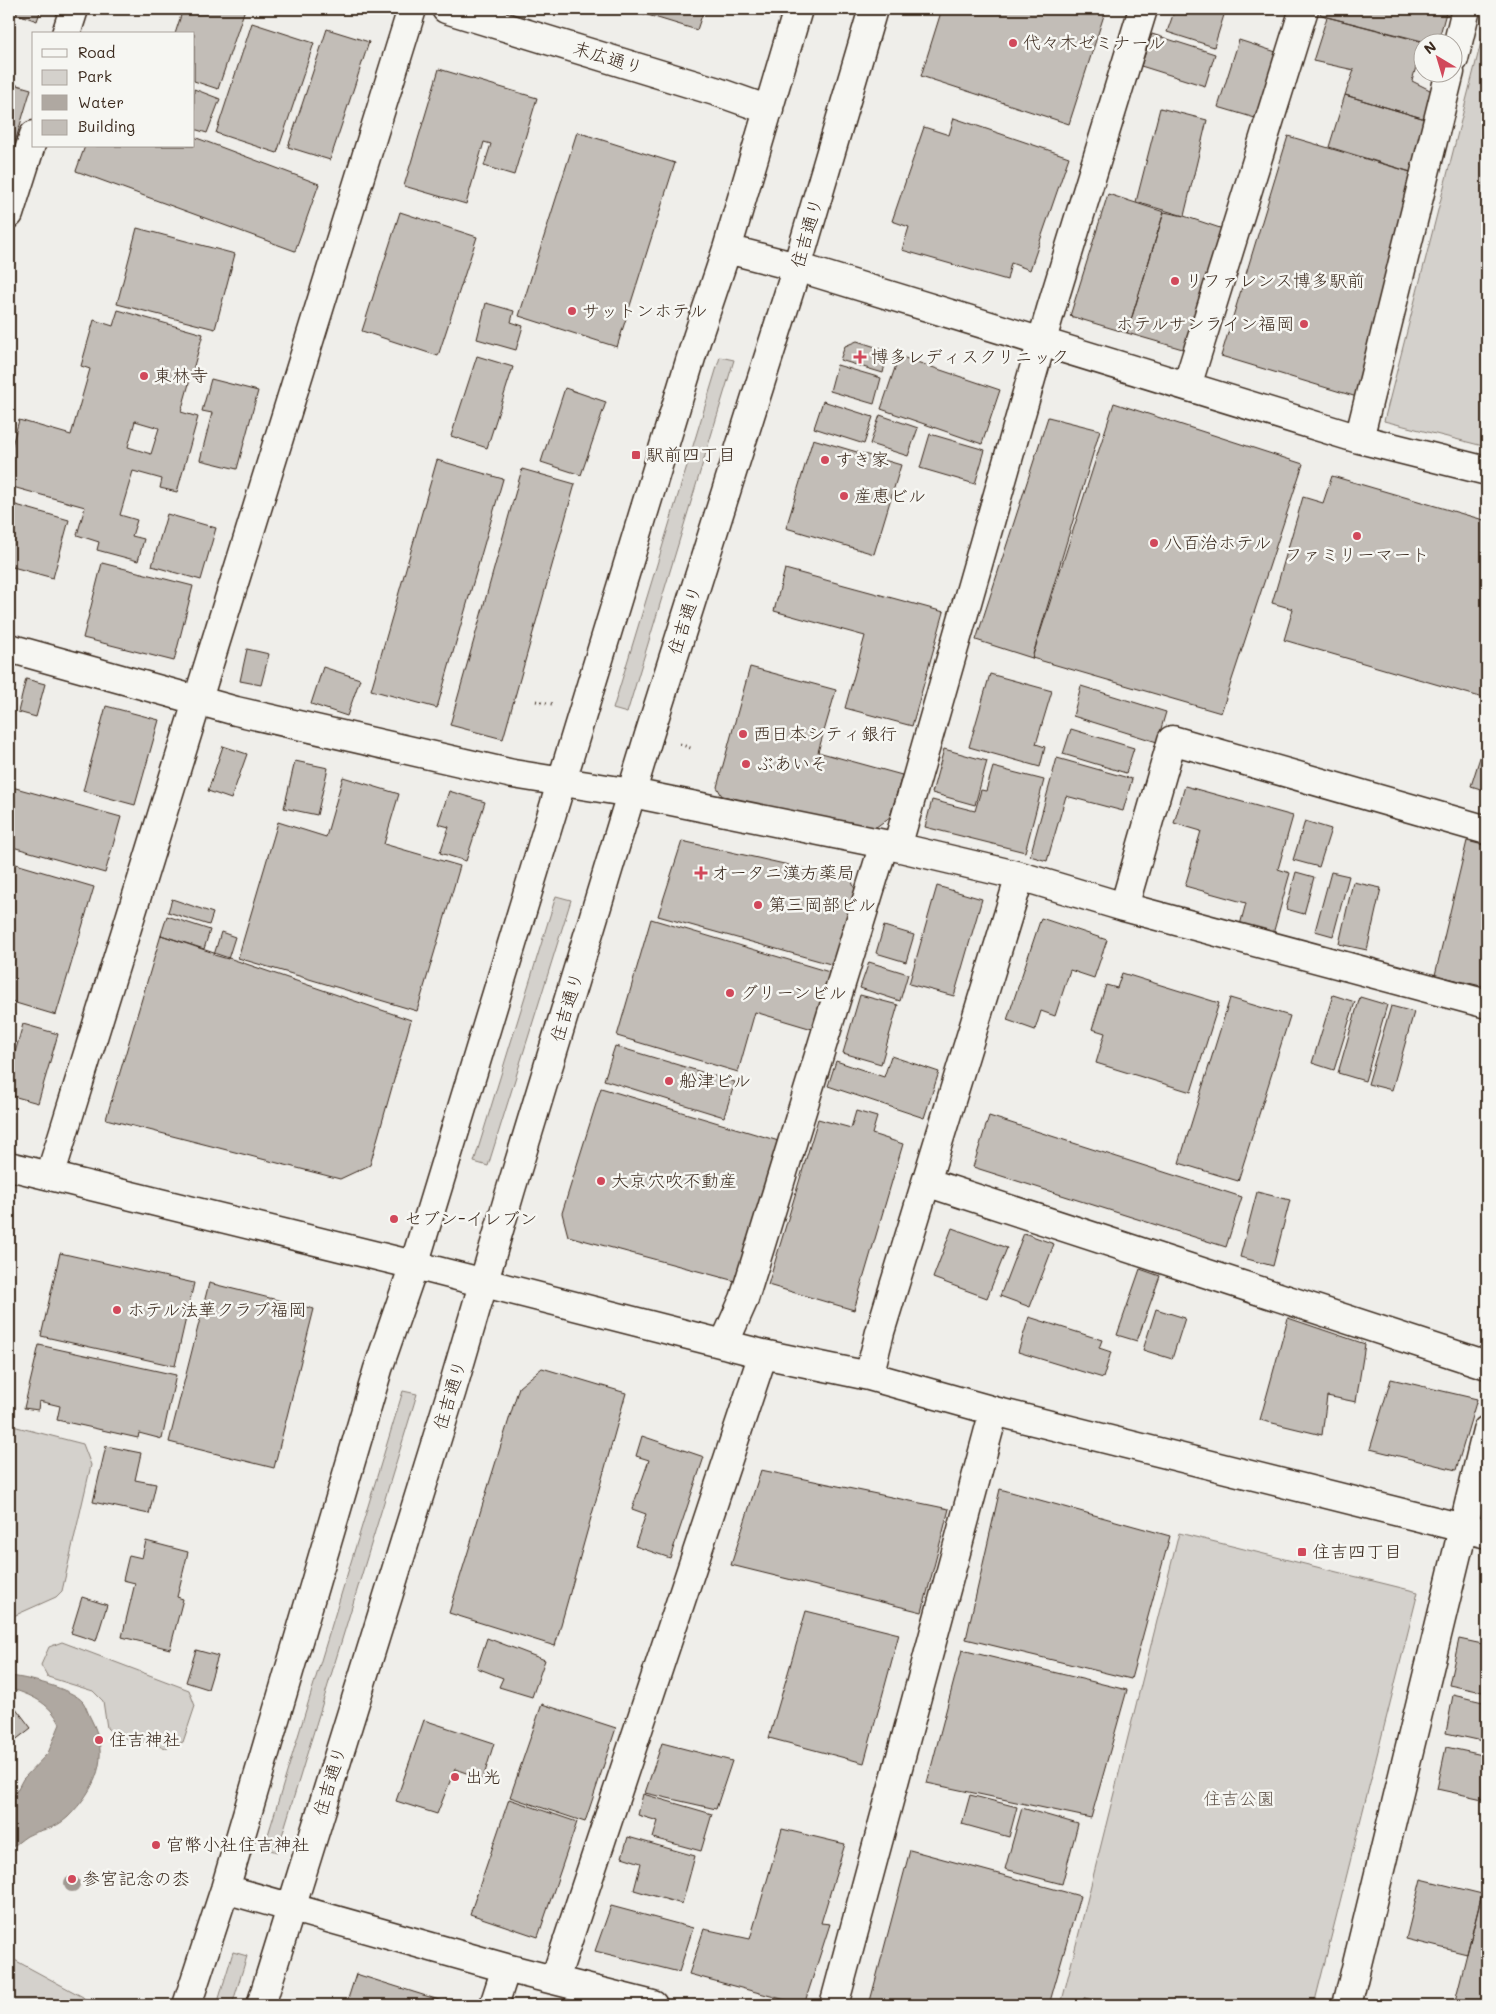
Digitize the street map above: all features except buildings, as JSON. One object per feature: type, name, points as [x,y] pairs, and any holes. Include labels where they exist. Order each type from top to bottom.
[{"type":"street","points":[[67,32],[74,9]]},
{"type":"street","points":[[50,1176],[412,9]]},
{"type":"street","name":"末広通り","points":[[446,9],[718,92],[769,110]]},
{"type":"street","points":[[187,2005],[225,1889],[375,1378],[414,1265],[697,338],[727,249],[798,9]]},
{"type":"street","name":"住吉通り","points":[[261,2005],[452,1390],[649,735],[797,267],[873,9]]},
{"type":"street","points":[[724,1344],[744,1298],[891,846],[1143,9]]},
{"type":"street","points":[[1187,386],[1304,9]]},
{"type":"street","points":[[1460,32],[1466,9]]},
{"type":"street","points":[[1359,439],[1448,82]]},
{"type":"street","points":[[9,214],[32,142]]},
{"type":"street","points":[[727,249],[797,267],[1359,439],[1487,471]]},
{"type":"street","points":[[9,648],[236,711],[504,772],[632,794],[891,846],[1020,876],[1124,907],[1487,1004]]},
{"type":"street","points":[[1124,907],[1172,740],[1487,830]]},
{"type":"street","points":[[869,1376],[880,1332],[1020,876]]},
{"type":"street","points":[[9,1166],[414,1265],[763,1354],[869,1376],[994,1411],[1475,1531]]},
{"type":"street","points":[[926,1182],[1487,1366]]},
{"type":"street","points":[[555,1979],[763,1354]]},
{"type":"street","points":[[834,2005],[994,1411]]},
{"type":"street","points":[[1347,2005],[1475,1531],[1487,1430]]},
{"type":"street","points":[[225,1889],[506,1968],[653,2005]]},
{"type":"street","points":[[494,2005],[506,1968]]},
{"type":"path","points":[[536,701],[552,704]]},
{"type":"path","points":[[677,743],[693,749]]},
{"type":"green space","points":[[1487,19],[1487,447],[1384,421]]},
{"type":"green space","points":[[720,357],[734,360],[627,713],[613,709]]},
{"type":"green space","points":[[556,896],[571,900],[488,1166],[474,1162]]},
{"type":"green space","points":[[403,1391],[417,1394],[277,1852],[264,1848]]},
{"type":"green space","points":[[9,1425],[83,1444],[91,1465],[62,1591],[56,1597],[9,1618]]},
{"type":"green space","name":"住吉公園","points":[[1179,1533],[1418,1592],[1314,2005],[1061,2005]]},
{"type":"green space","points":[[62,1642],[189,1690],[195,1706],[183,1742],[166,1748],[116,1736],[107,1728],[103,1701],[93,1691],[48,1677],[41,1665],[49,1647]]},
{"type":"green space","points":[[233,1952],[247,1956],[232,2005],[217,2005]]},
{"type":"green space","points":[[9,1957],[83,1997],[88,2005],[9,2005]]},
{"type":"water","points":[[9,1676],[37,1681],[78,1697],[83,1702],[97,1733],[100,1759],[93,1784],[78,1806],[63,1822],[32,1833],[9,1850],[9,1805],[23,1779],[48,1753],[60,1724],[56,1716],[39,1700],[9,1688]]},
{"type":"place","name":"代々木ゼミナール","points":[[1013,43]]},
{"type":"place","name":"リファレンス博多駅前","points":[[1175,281]]},
{"type":"place","name":"サットンホテル","points":[[572,311]]},
{"type":"place","name":"ホテルサンライン福岡","points":[[1304,324]]},
{"type":"place","name":"博多レディスクリニック","points":[[860,357]]},
{"type":"place","name":"東林寺","points":[[144,376]]},
{"type":"place","name":"駅前四丁目","points":[[636,455]]},
{"type":"place","name":"すき家","points":[[825,460]]},
{"type":"place","name":"産恵ビル","points":[[844,496]]},
{"type":"place","name":"ファミリーマート","points":[[1357,536]]},
{"type":"place","name":"八百治ホテル","points":[[1154,543]]},
{"type":"place","name":"西日本シティ銀行","points":[[743,734]]},
{"type":"place","name":"ぶあいそ","points":[[746,764]]},
{"type":"place","name":"オータニ漢方薬局","points":[[701,873]]},
{"type":"place","name":"第三岡部ビル","points":[[758,905]]},
{"type":"place","name":"グリーンビル","points":[[730,993]]},
{"type":"place","name":"船津ビル","points":[[669,1081]]},
{"type":"place","name":"大京穴吹不動産","points":[[601,1181]]},
{"type":"place","name":"セブン-イレブン","points":[[394,1219]]},
{"type":"place","name":"ホテル法華クラブ福岡","points":[[117,1310]]},
{"type":"place","name":"住吉四丁目","points":[[1302,1552]]},
{"type":"place","name":"住吉神社","points":[[99,1740]]},
{"type":"place","name":"出光","points":[[455,1777]]},
{"type":"place","name":"官幣小社住吉神社","points":[[156,1845]]},
{"type":"place","name":"参宮記念の枩","points":[[72,1879]]}]
